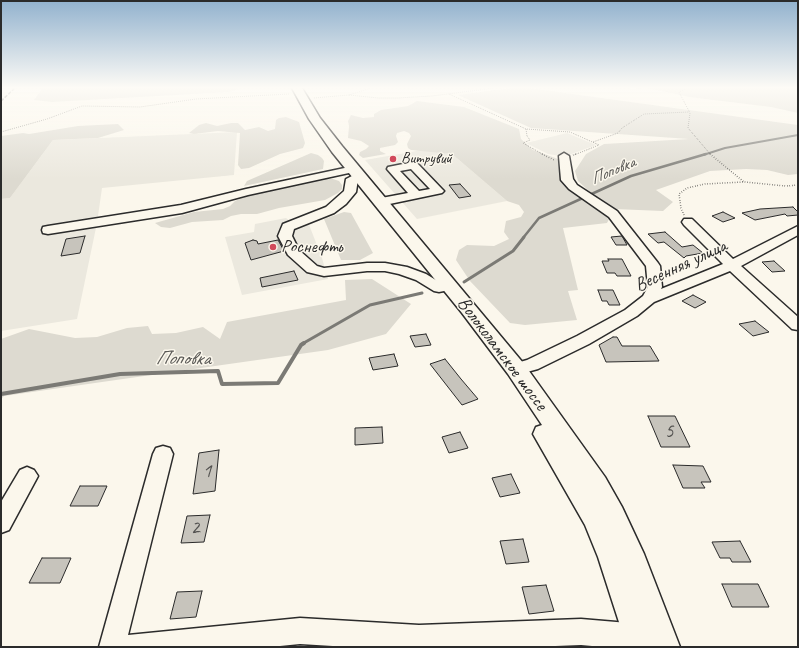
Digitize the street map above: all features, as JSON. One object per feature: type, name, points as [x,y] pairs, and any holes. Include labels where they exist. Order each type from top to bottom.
[{"type":"main road","name":"Волоколамское шоссе","points":[[307,118],[504,373],[580,490],[597,520],[649,644]]},
{"type":"main road","name":"Волоколамское шоссе","points":[[350,173],[380,202],[469,309],[516,369],[596,485],[629,554],[649,644]]},
{"type":"street","points":[[565,162],[567,180],[573,186],[613,214],[653,266],[655,287],[649,299]]},
{"type":"street","points":[[48,230],[182,209],[246,192],[350,173],[350,192],[342,201],[330,210],[288,227],[285,236],[293,252],[312,269],[324,272],[367,267],[385,267],[402,270],[421,277],[439,288]]},
{"type":"street","points":[[380,202],[416,195]]},
{"type":"street","points":[[688,222],[732,265],[798,325]]},
{"type":"street","name":"Весенняя улица","points":[[516,369],[532,365],[583,340],[632,313],[649,299],[684,286],[732,265],[798,230]]},
{"type":"street","points":[[112,647],[163,454]]},
{"type":"street","points":[[1,523],[27,476]]},
{"type":"street","points":[[131,647],[300,631],[419,638],[581,632],[649,644]]},
{"type":"path","points":[[1,132],[49,118]]},
{"type":"path","points":[[502,118],[526,129],[570,132],[599,145],[565,162],[554,160],[523,143],[530,140],[527,136],[526,129]]},
{"type":"path","points":[[593,142],[618,133],[622,128],[637,118]]},
{"type":"path","points":[[689,118],[688,128],[712,156],[744,182]]},
{"type":"path","points":[[688,222],[681,208],[679,194],[687,188],[705,184],[744,182],[786,186],[798,185]]},
{"type":"shaded area","points":[[279,118],[289,118],[299,122],[305,143],[303,148],[280,154],[249,168],[241,169],[238,165],[240,133],[218,131],[194,134],[189,133],[199,125],[206,123],[217,126],[238,123],[245,130],[259,127],[268,131],[275,129],[276,120]]},
{"type":"shaded area","points":[[349,118],[492,118],[519,129],[521,139],[533,150],[558,159],[563,182],[576,194],[610,217],[607,223],[563,228],[578,290],[568,291],[577,320],[525,325],[510,323],[470,281],[456,260],[459,250],[467,245],[494,246],[509,239],[504,232],[506,221],[521,217],[524,212],[519,205],[507,201],[452,154],[411,150],[408,148],[407,144],[411,136],[409,133],[404,131],[397,133],[396,136],[398,142],[395,145],[380,148],[380,151],[386,154],[363,158],[359,155],[360,152],[369,146],[361,141],[348,138]]},
{"type":"shaded area","points":[[509,118],[749,118],[798,125],[798,174],[788,175],[767,170],[746,169],[710,171],[656,190],[673,202],[663,211],[614,209],[590,192],[578,181],[575,171],[586,154],[604,144],[689,139],[531,128]]},
{"type":"shaded area","points":[[118,124],[124,130],[98,138],[53,140],[10,198],[1,199],[1,136],[23,133],[29,134],[78,126]]},
{"type":"shaded area","points":[[237,132],[234,175],[102,188],[97,223],[77,319],[1,331],[1,199],[10,198],[53,140]]},
{"type":"shaded area","points":[[567,133],[596,145],[566,156],[561,156],[548,154],[526,143]]},
{"type":"shaded area","points":[[422,150],[452,154],[507,201],[417,219],[365,160]]},
{"type":"shaded area","points":[[311,153],[322,158],[324,161],[323,169],[244,186],[247,181]]},
{"type":"shaded area","points":[[324,179],[339,181],[342,185],[342,189],[325,200],[279,208],[257,214],[241,214],[231,216],[223,220],[192,222],[170,228],[161,227],[155,223],[194,212],[223,209],[230,206],[235,201],[251,194]]},
{"type":"shaded area","points":[[344,212],[351,213],[373,253],[360,260],[341,260],[324,219]]},
{"type":"shaded area","name":"Роснефть","points":[[306,217],[322,258],[328,279],[242,295],[225,237],[254,232],[255,224],[286,218],[290,221]]},
{"type":"shaded area","points":[[372,279],[411,304],[386,334],[328,350],[4,396],[1,399],[1,339],[29,329],[75,338],[97,337],[127,328],[148,326],[152,334],[176,333],[203,327],[220,339],[227,322],[346,300],[345,280]]},
{"type":"building","points":[[460,184],[471,196],[459,198],[449,185]]},
{"type":"building","points":[[793,207],[798,212],[798,215],[787,216],[785,214],[755,220],[742,213],[760,209]]},
{"type":"building","points":[[723,212],[735,218],[723,222],[712,216]]},
{"type":"building","points":[[665,232],[682,247],[693,245],[703,253],[686,256],[684,258],[664,242],[658,243],[648,234]]},
{"type":"building","points":[[85,236],[80,253],[61,256],[66,239]]},
{"type":"building","points":[[622,236],[627,245],[616,245],[611,237]]},
{"type":"building","points":[[253,240],[257,241],[258,244],[278,240],[284,251],[251,260],[245,243]]},
{"type":"building","points":[[608,259],[622,259],[631,276],[617,276],[615,273],[607,273],[602,261],[609,261]]},
{"type":"building","points":[[774,261],[785,271],[772,272],[762,262]]},
{"type":"building","points":[[294,271],[298,280],[262,287],[260,278]]},
{"type":"building","points":[[598,290],[613,290],[620,305],[609,305],[607,301],[602,301]]},
{"type":"building","points":[[693,295],[706,302],[695,308],[682,301]]},
{"type":"building","points":[[755,321],[769,332],[753,336],[739,324]]},
{"type":"building","points":[[426,334],[431,345],[415,347],[410,336]]},
{"type":"building","points":[[613,337],[617,337],[622,346],[650,346],[659,361],[606,362],[599,345]]},
{"type":"building","points":[[394,354],[398,366],[373,370],[369,358]]},
{"type":"building","points":[[445,359],[478,399],[462,405],[430,364]]},
{"type":"building","points":[[648,416],[675,416],[690,447],[661,447]]},
{"type":"building","points":[[382,427],[383,443],[355,445],[355,428]]},
{"type":"building","points":[[460,432],[468,448],[449,453],[442,437]]},
{"type":"building","points":[[219,450],[215,491],[193,494],[199,453]]},
{"type":"building","points":[[673,465],[703,466],[711,482],[701,482],[705,488],[683,488]]},
{"type":"building","points":[[511,474],[520,493],[500,497],[492,478]]},
{"type":"building","points":[[80,486],[107,486],[98,506],[70,506]]},
{"type":"building","points":[[210,515],[204,542],[181,543],[187,516]]},
{"type":"building","points":[[523,539],[529,562],[506,564],[500,541]]},
{"type":"building","points":[[740,541],[751,562],[732,562],[730,558],[720,558],[712,542]]},
{"type":"building","points":[[42,558],[71,558],[60,583],[29,583]]},
{"type":"building","points":[[722,584],[758,584],[769,607],[732,607]]},
{"type":"building","points":[[546,585],[554,611],[529,614],[522,587]]},
{"type":"building","points":[[202,591],[196,617],[170,619],[177,592]]},
{"type":"waterway","name":"Поповка","points":[[703,155],[725,148],[798,135]]},
{"type":"waterway","name":"Поповка","points":[[523,238],[539,218],[631,176],[706,154]]},
{"type":"waterway","name":"Поповка","points":[[464,282],[513,251],[524,237]]},
{"type":"waterway","name":"Поповка","points":[[302,344],[370,305],[422,293]]},
{"type":"waterway","name":"Поповка","points":[[1,394],[120,374],[218,371],[222,384],[278,383],[301,345],[304,343]]},
{"type":"place","name":"Витрувий","points":[[393,159]]},
{"type":"place","name":"Роснефть","points":[[273,247]]}]
